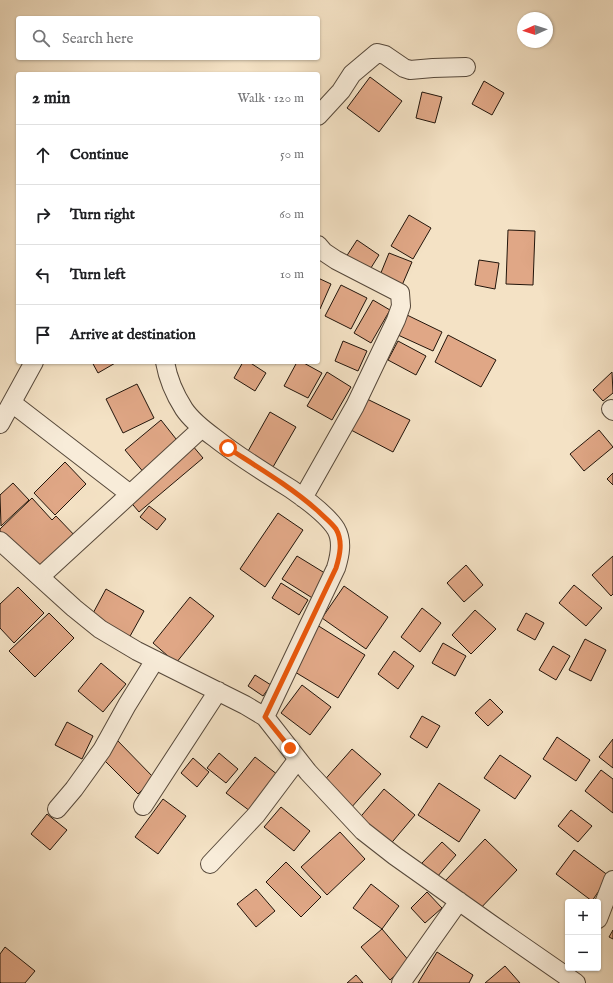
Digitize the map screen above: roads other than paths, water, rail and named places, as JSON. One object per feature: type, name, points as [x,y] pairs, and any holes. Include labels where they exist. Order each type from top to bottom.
[{"type":"street","points":[[320,114],[341,91],[352,74],[377,53],[385,55],[404,68],[410,70],[466,67]]},
{"type":"street","points":[[303,498],[355,406],[396,320],[401,306],[400,293],[336,260],[320,247]]},
{"type":"street","points":[[0,424],[33,364]]},
{"type":"street","points":[[166,364],[173,390],[185,411],[202,428],[228,448],[303,498],[327,519],[336,530],[340,543],[340,557],[322,599],[265,717]]},
{"type":"street","points":[[12,403],[130,494]]},
{"type":"street","points":[[40,577],[202,428]]},
{"type":"street","points":[[0,542],[74,608],[100,629],[137,651],[218,691],[265,717],[313,777],[363,831],[395,856],[576,983]]},
{"type":"street","points":[[57,809],[74,789],[102,750],[127,705],[155,660]]},
{"type":"street","points":[[143,806],[218,691]]},
{"type":"street","points":[[210,864],[256,815],[298,759]]},
{"type":"street","points":[[601,911],[613,880]]},
{"type":"street","points":[[401,983],[459,901]]},
{"type":"street","points":[[581,971],[581,983]]}]
